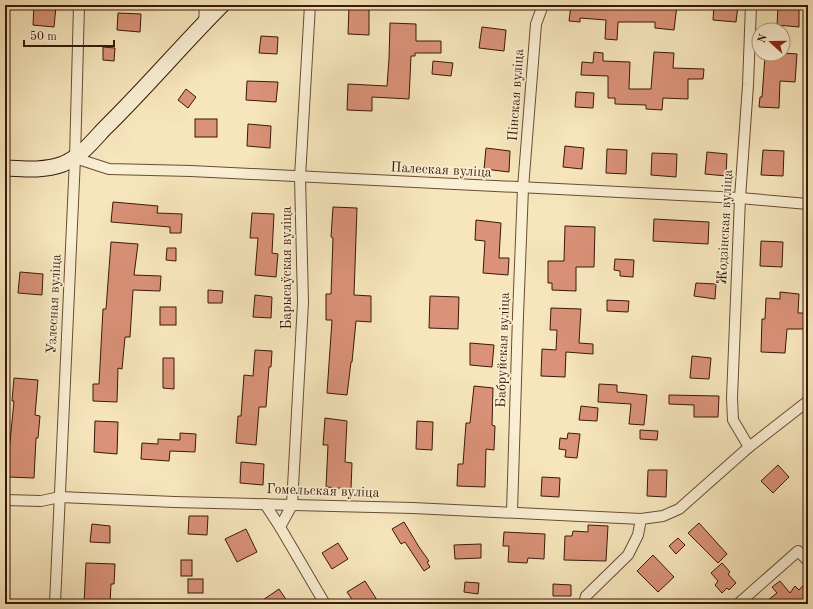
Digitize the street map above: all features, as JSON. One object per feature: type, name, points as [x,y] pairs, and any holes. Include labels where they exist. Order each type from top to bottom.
[{"type":"main road","points":[[5,168],[50,168],[75,158],[128,106],[222,5]]},
{"type":"street","name":"Узлесная вуліца","points":[[55,604],[75,158],[79,5]]},
{"type":"street","points":[[204,23],[205,5]]},
{"type":"street","name":"Барысаўская вуліца","points":[[280,527],[292,505],[303,302],[300,177],[310,5]]},
{"type":"street","name":"Пінская вуліца","points":[[523,188],[536,24],[543,5]]},
{"type":"street","name":"Жодзінская вуліца","points":[[749,447],[734,420],[732,398],[740,198],[752,5]]},
{"type":"street","name":"Палеская вуліца","points":[[75,158],[109,169],[191,171],[740,198],[808,204]]},
{"type":"street","name":"Бабруйская вуліца","points":[[512,512],[523,188]]},
{"type":"street","name":"Гомельская вуліца","points":[[5,500],[41,501],[60,497],[174,502],[413,508],[641,518],[663,516],[679,509],[749,447],[808,401]]},
{"type":"street","points":[[265,504],[325,604]]},
{"type":"street","points":[[584,604],[586,596],[628,554],[638,535],[641,518]]},
{"type":"street","points":[[738,604],[798,551],[808,561]]},
{"type":"building","points":[[34,5],[56,6],[54,27],[33,25]]},
{"type":"building","points":[[571,5],[677,5],[674,30],[655,28],[655,22],[618,22],[617,40],[605,39],[606,20],[580,18],[580,22],[569,21]]},
{"type":"building","points":[[714,5],[738,5],[736,22],[713,20]]},
{"type":"building","points":[[349,6],[369,8],[369,35],[348,34]]},
{"type":"building","points":[[778,7],[799,8],[799,27],[791,26],[791,22],[777,22]]},
{"type":"building","points":[[118,13],[141,14],[140,32],[117,30]]},
{"type":"building","points":[[390,23],[416,24],[416,41],[441,41],[441,53],[415,53],[415,56],[411,56],[409,99],[372,97],[372,111],[347,110],[348,84],[387,86]]},
{"type":"building","points":[[482,27],[506,30],[504,51],[479,48]]},
{"type":"building","points":[[261,36],[278,37],[277,54],[259,53]]},
{"type":"building","points":[[103,47],[115,48],[114,61],[103,60]]},
{"type":"building","points":[[594,52],[603,53],[603,61],[630,62],[629,89],[651,89],[654,52],[674,53],[673,68],[704,69],[703,79],[688,79],[688,99],[663,98],[662,110],[646,109],[646,105],[615,104],[615,98],[608,98],[608,76],[581,75],[582,62],[593,63]]},
{"type":"building","points":[[791,54],[797,54],[795,82],[780,81],[779,108],[759,107],[760,97],[762,97],[765,62],[791,62]]},
{"type":"building","points":[[433,61],[453,63],[451,76],[432,74]]},
{"type":"building","points":[[247,81],[278,82],[276,102],[246,100]]},
{"type":"building","points":[[186,89],[196,97],[188,108],[178,100]]},
{"type":"building","points":[[576,92],[594,93],[593,108],[575,107]]},
{"type":"building","points":[[195,119],[217,119],[217,137],[195,137]]},
{"type":"building","points":[[248,124],[271,126],[270,148],[247,146]]},
{"type":"building","points":[[565,146],[584,148],[582,169],[563,167]]},
{"type":"building","points":[[486,148],[510,151],[509,172],[484,169]]},
{"type":"building","points":[[607,149],[627,150],[626,174],[606,173]]},
{"type":"building","points":[[763,150],[784,151],[783,176],[761,175]]},
{"type":"building","points":[[707,152],[727,154],[726,176],[705,174]]},
{"type":"building","points":[[652,153],[677,154],[676,177],[651,175]]},
{"type":"building","points":[[113,202],[158,206],[157,213],[182,214],[181,233],[170,233],[170,227],[111,222]]},
{"type":"building","points":[[333,207],[357,208],[354,295],[371,296],[371,322],[356,321],[347,395],[327,393],[332,320],[326,320],[326,294],[331,294],[333,238],[331,237]]},
{"type":"building","points":[[252,213],[274,214],[272,253],[278,254],[276,277],[255,275],[258,238],[250,238]]},
{"type":"building","points":[[654,219],[709,222],[708,244],[653,241]]},
{"type":"building","points":[[476,220],[501,223],[499,258],[509,258],[508,275],[483,273],[485,241],[475,240]]},
{"type":"building","points":[[565,226],[595,227],[594,267],[576,267],[576,291],[552,290],[552,283],[548,283],[548,261],[564,261]]},
{"type":"building","points":[[761,241],[783,242],[782,267],[760,266]]},
{"type":"building","points":[[111,242],[138,244],[134,275],[161,276],[160,291],[133,290],[130,337],[125,337],[122,369],[118,368],[117,402],[93,401],[93,384],[99,384],[103,309],[106,309]]},
{"type":"building","points":[[167,248],[176,248],[176,261],[166,260]]},
{"type":"building","points":[[615,259],[634,260],[633,277],[620,276],[620,271],[614,270]]},
{"type":"building","points":[[20,272],[43,274],[42,295],[18,293]]},
{"type":"building","points":[[696,283],[716,284],[715,299],[694,296]]},
{"type":"building","points":[[208,290],[223,291],[222,303],[208,303]]},
{"type":"building","points":[[780,292],[799,294],[798,313],[808,313],[808,329],[787,329],[785,353],[761,352],[762,319],[765,319],[766,298],[780,299]]},
{"type":"building","points":[[255,295],[272,297],[271,318],[253,317]]},
{"type":"building","points":[[430,296],[459,297],[458,329],[429,328]]},
{"type":"building","points":[[607,300],[629,301],[628,312],[607,311]]},
{"type":"building","points":[[160,307],[176,307],[176,325],[160,325]]},
{"type":"building","points":[[551,308],[581,309],[579,343],[593,344],[593,354],[566,352],[565,377],[541,376],[542,349],[556,350],[557,330],[550,330]]},
{"type":"building","points":[[470,343],[494,345],[492,367],[470,365]]},
{"type":"building","points":[[255,350],[272,351],[271,367],[269,367],[266,407],[259,407],[256,445],[236,443],[238,416],[241,416],[244,375],[253,376]]},
{"type":"building","points":[[692,356],[711,358],[709,379],[690,378]]},
{"type":"building","points":[[163,358],[174,358],[174,389],[163,388]]},
{"type":"building","points":[[14,378],[38,380],[35,415],[40,416],[38,438],[36,438],[34,478],[8,477],[14,401],[12,401]]},
{"type":"building","points":[[599,384],[617,385],[617,392],[647,395],[644,425],[629,424],[631,404],[598,402]]},
{"type":"building","points":[[474,386],[493,388],[492,425],[495,426],[494,450],[486,449],[485,487],[457,486],[458,464],[463,464],[466,423],[470,423]]},
{"type":"building","points":[[669,395],[719,396],[718,417],[694,417],[694,405],[669,404]]},
{"type":"building","points":[[581,406],[598,408],[597,421],[579,420]]},
{"type":"building","points":[[325,418],[347,421],[345,462],[352,463],[351,489],[326,487],[328,445],[323,445]]},
{"type":"building","points":[[95,421],[118,422],[117,454],[94,452]]},
{"type":"building","points":[[417,421],[433,422],[432,450],[416,449]]},
{"type":"building","points":[[640,430],[658,431],[657,440],[640,439]]},
{"type":"building","points":[[180,433],[196,434],[195,452],[170,451],[169,461],[141,459],[142,443],[158,444],[158,439],[180,440]]},
{"type":"building","points":[[568,433],[580,434],[577,458],[565,457],[566,450],[559,449],[560,438],[567,439]]},
{"type":"building","points":[[241,462],[264,464],[263,485],[240,483]]},
{"type":"building","points":[[778,465],[789,477],[773,493],[761,481]]},
{"type":"building","points":[[648,470],[667,470],[666,497],[647,496]]},
{"type":"building","points":[[542,477],[560,478],[559,497],[541,496]]},
{"type":"building","points":[[189,516],[208,516],[207,535],[188,534]]},
{"type":"building","points":[[404,522],[429,561],[427,562],[430,567],[424,571],[405,542],[401,544],[392,529]]},
{"type":"building","points":[[699,523],[727,554],[718,563],[688,533]]},
{"type":"building","points":[[92,524],[110,526],[110,543],[90,542]]},
{"type":"building","points":[[588,525],[608,526],[606,561],[564,560],[565,536],[572,536],[573,531],[588,532]]},
{"type":"building","points":[[246,529],[257,552],[237,562],[225,539]]},
{"type":"building","points":[[504,532],[545,534],[544,559],[528,558],[527,563],[508,562],[509,546],[503,546]]},
{"type":"building","points":[[678,538],[685,545],[676,554],[669,546]]},
{"type":"building","points":[[338,543],[348,559],[332,569],[322,553]]},
{"type":"building","points":[[481,544],[481,558],[455,559],[454,545]]},
{"type":"building","points":[[653,555],[674,577],[658,592],[637,571]]},
{"type":"building","points":[[181,560],[192,560],[192,576],[181,576]]},
{"type":"building","points":[[86,563],[115,564],[114,584],[111,584],[110,604],[84,604]]},
{"type":"building","points":[[722,563],[730,572],[728,574],[736,583],[729,590],[727,588],[722,593],[715,585],[718,581],[711,573]]},
{"type":"building","points":[[188,579],[203,579],[203,593],[188,593]]},
{"type":"building","points":[[808,580],[808,604],[763,604],[777,593],[772,587],[780,581],[790,593],[795,586],[799,590]]},
{"type":"building","points":[[365,581],[377,600],[371,604],[355,604],[347,592]]},
{"type":"building","points":[[465,582],[479,583],[478,594],[464,592]]},
{"type":"building","points":[[553,584],[571,585],[571,596],[553,596]]},
{"type":"building","points":[[279,589],[289,604],[257,604]]}]
